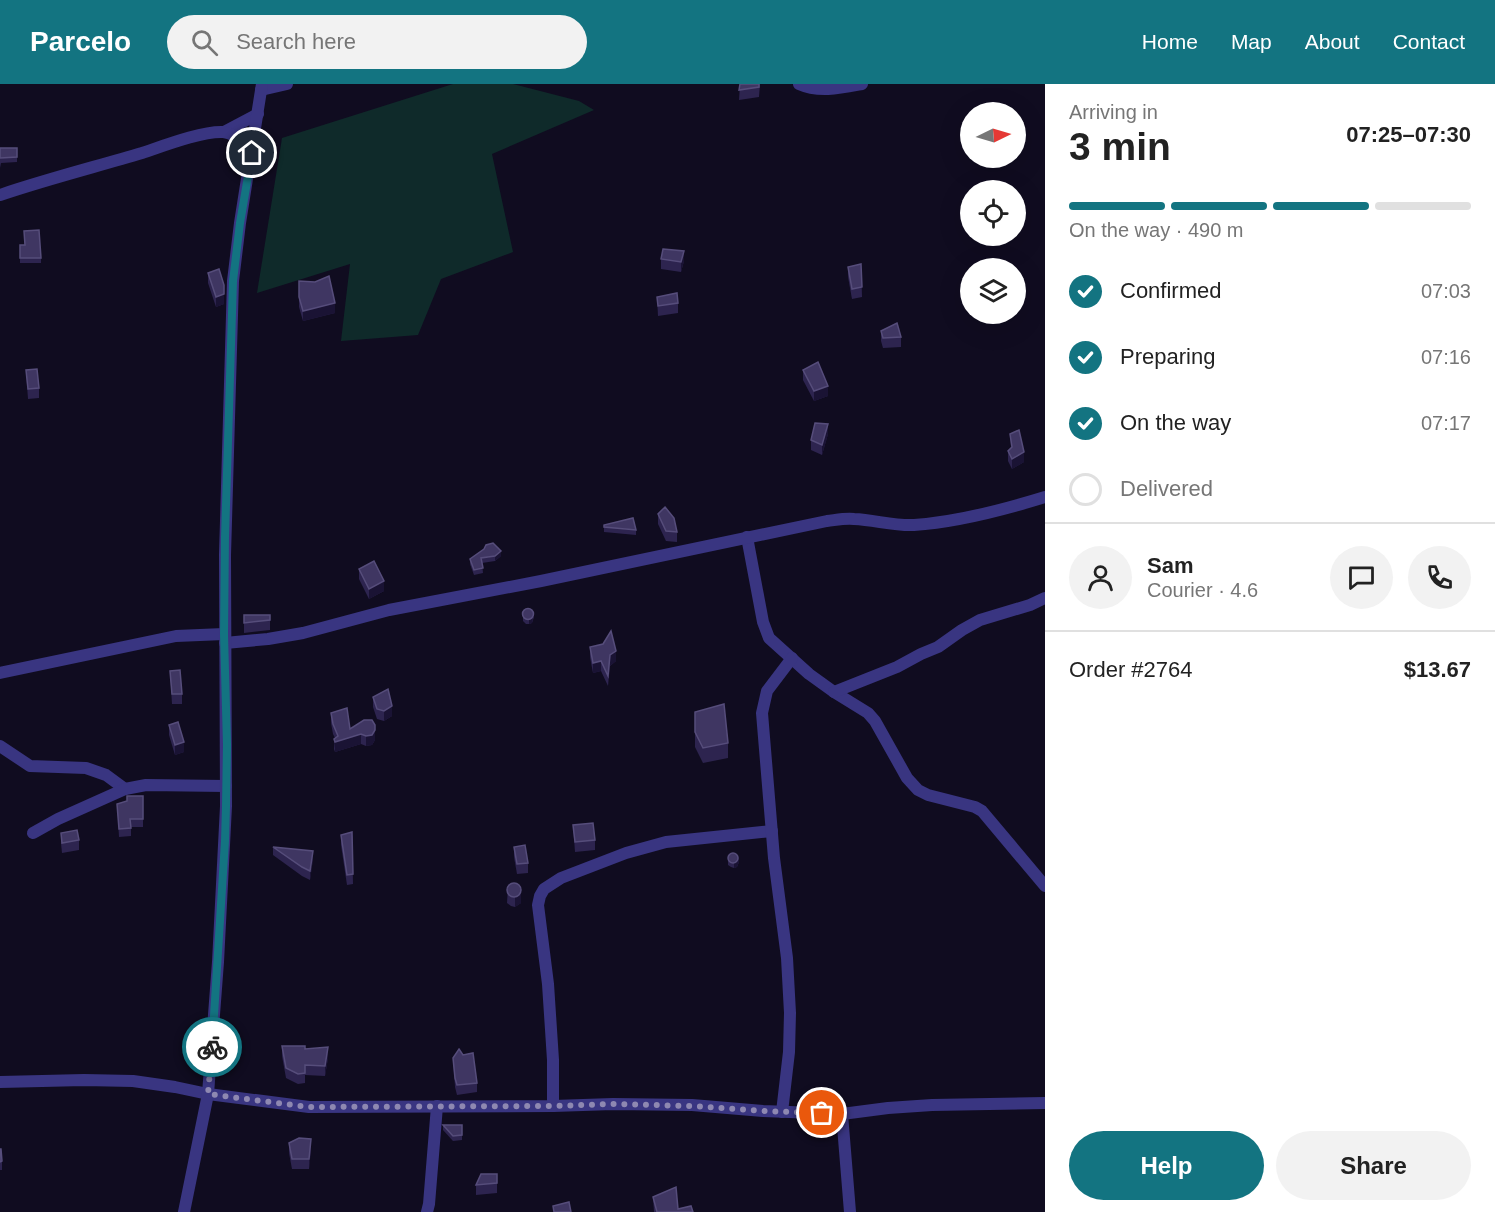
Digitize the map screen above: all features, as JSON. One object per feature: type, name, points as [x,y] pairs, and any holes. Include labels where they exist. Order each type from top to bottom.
[{"type":"street","points":[[184,1212],[208,1094],[225,841],[226,500],[233,281],[262,87],[288,84]]},
{"type":"street","points":[[799,84],[822,90],[862,84]]},
{"type":"street","points":[[0,195],[187,139],[224,132],[258,114]]},
{"type":"street","points":[[224,132],[234,136],[252,153]]},
{"type":"street","points":[[0,673],[176,636],[268,639],[303,633],[389,610],[541,581],[827,521],[852,518],[896,525],[915,525],[1010,508],[1045,497]]},
{"type":"street","points":[[747,537],[762,622],[769,638],[809,674],[868,713],[875,721],[907,778],[918,790],[928,795],[975,807],[982,812],[1045,886]]},
{"type":"street","points":[[834,692],[897,667],[938,647],[980,620],[1045,598]]},
{"type":"street","points":[[782,1112],[789,1052],[790,1013],[787,958],[772,831],[762,713],[767,691],[792,658]]},
{"type":"street","points":[[0,746],[30,766],[86,768],[105,775],[125,789]]},
{"type":"street","points":[[33,833],[125,789],[146,785],[226,786]]},
{"type":"street","points":[[553,1106],[553,1060],[548,984],[538,905],[544,889],[561,878],[583,869],[626,853],[666,842],[772,831]]},
{"type":"street","points":[[0,1082],[133,1081],[208,1094],[309,1107],[613,1104],[681,1105],[842,1114],[932,1105],[1045,1103]]},
{"type":"street","points":[[427,1212],[437,1106]]},
{"type":"street","points":[[842,1114],[850,1212]]},
{"type":"green space","points":[[453,84],[513,84],[579,101],[594,110],[492,154],[513,252],[441,279],[418,335],[341,341],[350,264],[257,293],[282,138]]},
{"type":"building","points":[[740,84],[759,84],[759,87],[739,90]]},
{"type":"building","points":[[0,148],[17,148],[17,157],[0,158]]},
{"type":"building","points":[[39,230],[41,258],[20,258],[20,245],[25,245],[24,231]]},
{"type":"building","points":[[663,249],[684,251],[681,262],[661,259]]},
{"type":"building","points":[[861,264],[862,287],[852,289],[848,267]]},
{"type":"building","points":[[219,269],[224,294],[216,297],[208,273]]},
{"type":"building","points":[[329,276],[335,303],[303,311],[299,297],[299,281],[315,282]]},
{"type":"building","points":[[677,293],[678,303],[658,306],[657,297]]},
{"type":"building","points":[[897,323],[901,337],[883,338],[881,331]]},
{"type":"building","points":[[818,362],[828,386],[814,391],[803,370]]},
{"type":"building","points":[[37,369],[39,388],[28,389],[26,370]]},
{"type":"building","points":[[815,423],[828,424],[822,445],[811,440]]},
{"type":"building","points":[[1019,430],[1024,452],[1012,459],[1008,451],[1012,447],[1010,434]]},
{"type":"building","points":[[665,507],[674,518],[677,532],[666,531],[658,514]]},
{"type":"building","points":[[633,518],[636,530],[604,527],[604,525]]},
{"type":"building","points":[[493,543],[501,551],[495,556],[481,558],[483,568],[474,570],[470,559],[486,545]]},
{"type":"building","points":[[374,561],[384,581],[369,589],[359,569]]},
{"type":"building","points":[[528,609],[532,610],[532,618],[528,619],[524,618],[523,614],[524,610]]},
{"type":"building","points":[[244,615],[270,615],[270,620],[244,623]]},
{"type":"building","points":[[611,631],[616,651],[610,655],[608,676],[601,661],[593,663],[590,647],[603,644]]},
{"type":"building","points":[[180,670],[182,694],[172,694],[170,671]]},
{"type":"building","points":[[388,689],[392,706],[384,711],[377,709],[373,697]]},
{"type":"building","points":[[724,704],[728,743],[703,748],[695,732],[695,712]]},
{"type":"building","points":[[347,708],[350,729],[364,720],[372,720],[375,730],[372,735],[361,734],[335,742],[334,739],[338,736],[331,713]]},
{"type":"building","points":[[178,722],[184,742],[175,745],[169,725]]},
{"type":"building","points":[[127,796],[143,796],[143,819],[130,819],[131,828],[119,829],[117,804],[127,801]]},
{"type":"building","points":[[593,823],[595,840],[575,842],[573,825]]},
{"type":"building","points":[[77,830],[79,840],[62,843],[61,833]]},
{"type":"building","points":[[352,832],[353,874],[347,875],[341,835]]},
{"type":"building","points":[[525,845],[528,863],[517,864],[514,847]]},
{"type":"building","points":[[273,847],[313,851],[310,871],[302,867]]},
{"type":"building","points":[[733,853],[737,854],[737,862],[733,863],[729,862],[728,858],[729,854]]},
{"type":"building","points":[[511,883],[517,883],[521,890],[517,897],[511,897],[507,893],[507,887]]},
{"type":"building","points":[[282,1046],[305,1046],[305,1049],[328,1047],[325,1066],[305,1065],[305,1073],[298,1074],[286,1068]]},
{"type":"building","points":[[459,1049],[463,1055],[473,1053],[477,1083],[457,1085],[453,1058]]},
{"type":"building","points":[[443,1125],[462,1125],[462,1135],[453,1136]]},
{"type":"building","points":[[299,1138],[311,1139],[309,1159],[292,1159],[289,1143]]},
{"type":"building","points":[[481,1174],[497,1174],[497,1183],[476,1185]]},
{"type":"building","points":[[676,1187],[678,1209],[691,1206],[693,1212],[657,1212],[653,1197]]},
{"type":"building","points":[[569,1202],[571,1212],[554,1212],[553,1206]]},
{"type":"way so far","points":[[212,1047],[208,1094],[309,1107],[613,1104],[822,1113]]},
{"type":"route","points":[[212,1047],[226,806],[225,537],[233,281],[252,153]]}]
